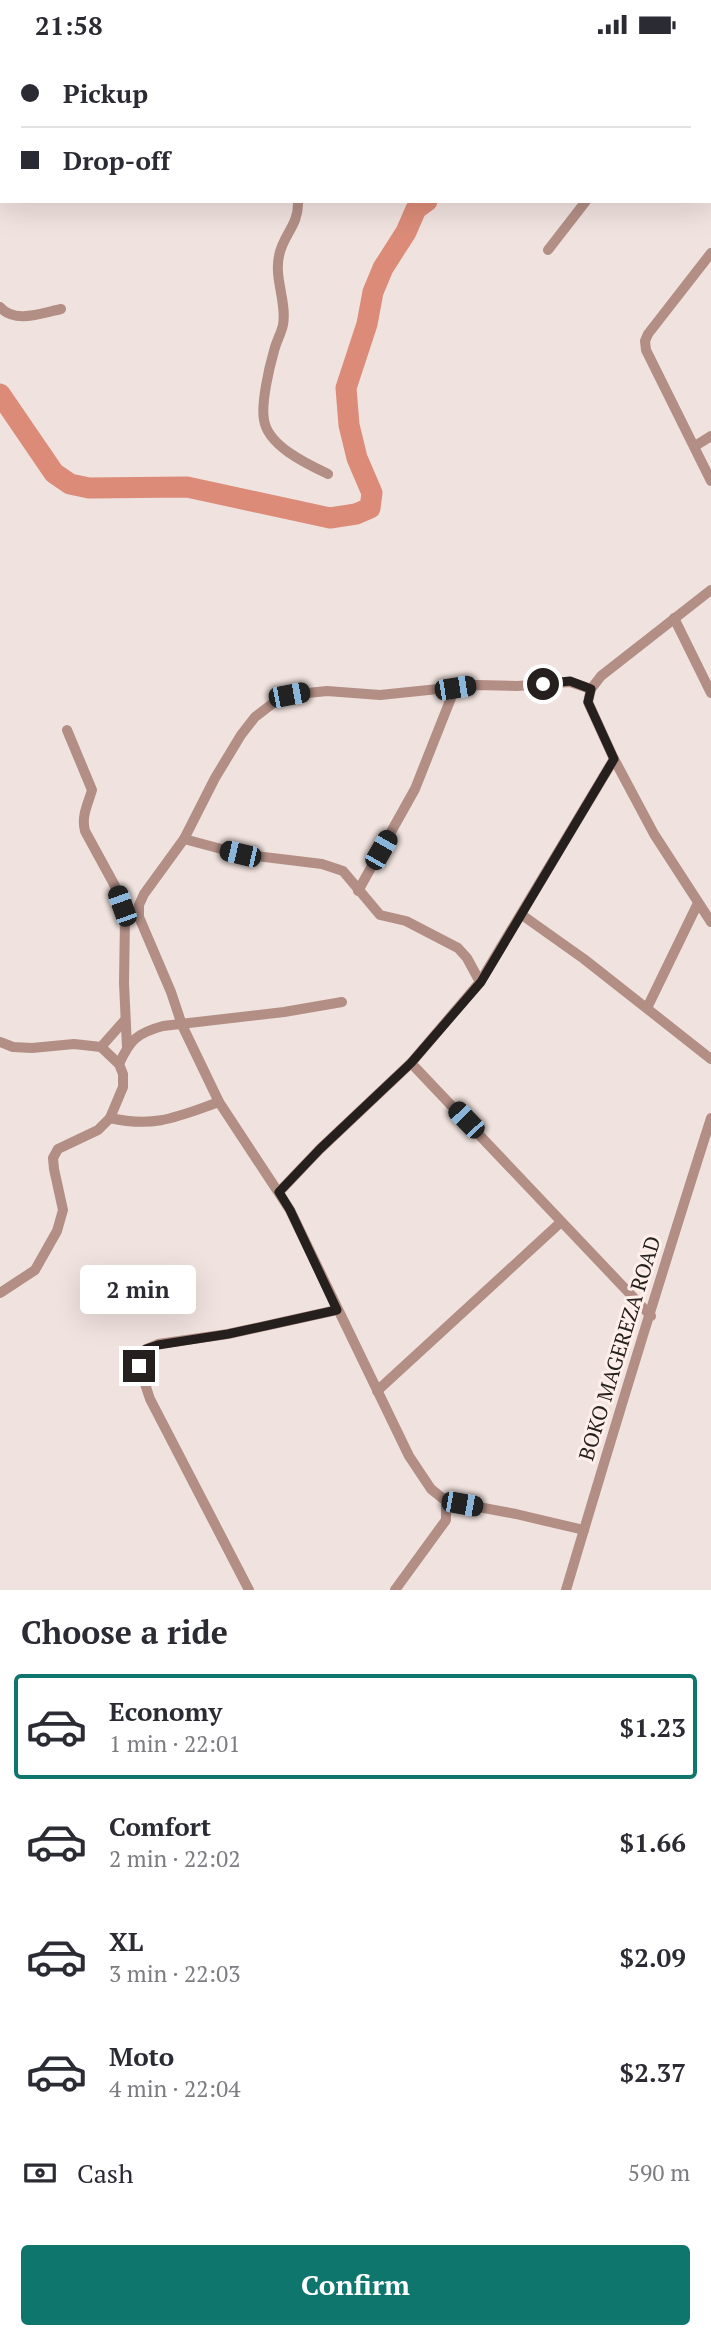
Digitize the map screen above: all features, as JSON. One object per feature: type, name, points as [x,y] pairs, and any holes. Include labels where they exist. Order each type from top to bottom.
[{"type":"street","points":[[298,203],[299,215],[283,242],[278,258],[284,311],[270,369],[263,422],[272,437],[284,449],[328,474]]},
{"type":"street","points":[[548,250],[584,203]]},
{"type":"street","points":[[711,253],[645,341],[646,350],[711,481]]},
{"type":"street","points":[[0,307],[3,312],[18,317],[61,309]]},
{"type":"street","points":[[695,446],[711,436]]},
{"type":"street","points":[[711,590],[601,676],[591,689],[588,702],[614,759],[654,834],[711,922]]},
{"type":"street","points":[[674,618],[711,693]]},
{"type":"street","points":[[584,1530],[446,1501],[431,1489],[409,1457],[290,1210],[219,1102],[182,1025],[171,992],[142,929],[139,905],[184,839],[215,778],[241,735],[255,717],[289,695],[307,691],[380,695],[477,685],[517,686],[570,681],[591,689]]},
{"type":"street","points":[[358,891],[415,789],[455,688]]},
{"type":"street","points":[[67,730],[92,790],[85,809],[85,831],[115,886],[125,918],[124,1021],[127,1047]]},
{"type":"street","points":[[279,1192],[411,1063],[481,982],[614,759]]},
{"type":"street","points":[[184,839],[240,854],[322,864],[343,871],[380,915],[406,921],[458,948],[481,982]]},
{"type":"street","points":[[647,1008],[698,903]]},
{"type":"street","points":[[522,915],[584,958],[711,1059]]},
{"type":"street","points":[[119,1064],[127,1047],[147,1030],[342,1002]]},
{"type":"street","points":[[101,1047],[124,1021]]},
{"type":"street","points":[[0,1042],[22,1047],[74,1044],[101,1047],[119,1064],[123,1074],[123,1087],[110,1118],[98,1130],[58,1149],[53,1158],[63,1210],[57,1231],[35,1270],[0,1293]]},
{"type":"street","points":[[411,1063],[651,1316]]},
{"type":"street","points":[[110,1118],[133,1123],[157,1123],[219,1102]]},
{"type":"street","name":"BOKO MAGEREZA ROAD","points":[[566,1590],[617,1416],[651,1316],[711,1118]]},
{"type":"street","points":[[377,1391],[561,1222]]},
{"type":"street","points":[[249,1590],[150,1399],[139,1366],[139,1356],[146,1349],[158,1345],[228,1334],[337,1310]]},
{"type":"street","points":[[446,1501],[446,1520]]},
{"type":"street","points":[[395,1590],[446,1520],[462,1504]]},
{"type":"waterway","points":[[0,394],[54,473],[70,484],[89,488],[187,487],[330,518],[356,514],[370,508],[372,493],[357,458],[349,425],[346,388],[367,324],[373,292],[383,268],[406,232],[416,209],[424,203]]},
{"type":"route","points":[[139,1366],[139,1356],[146,1349],[158,1345],[228,1334],[337,1310],[279,1192],[411,1063],[481,982],[614,759],[588,702],[591,689],[570,681],[543,684]]}]
